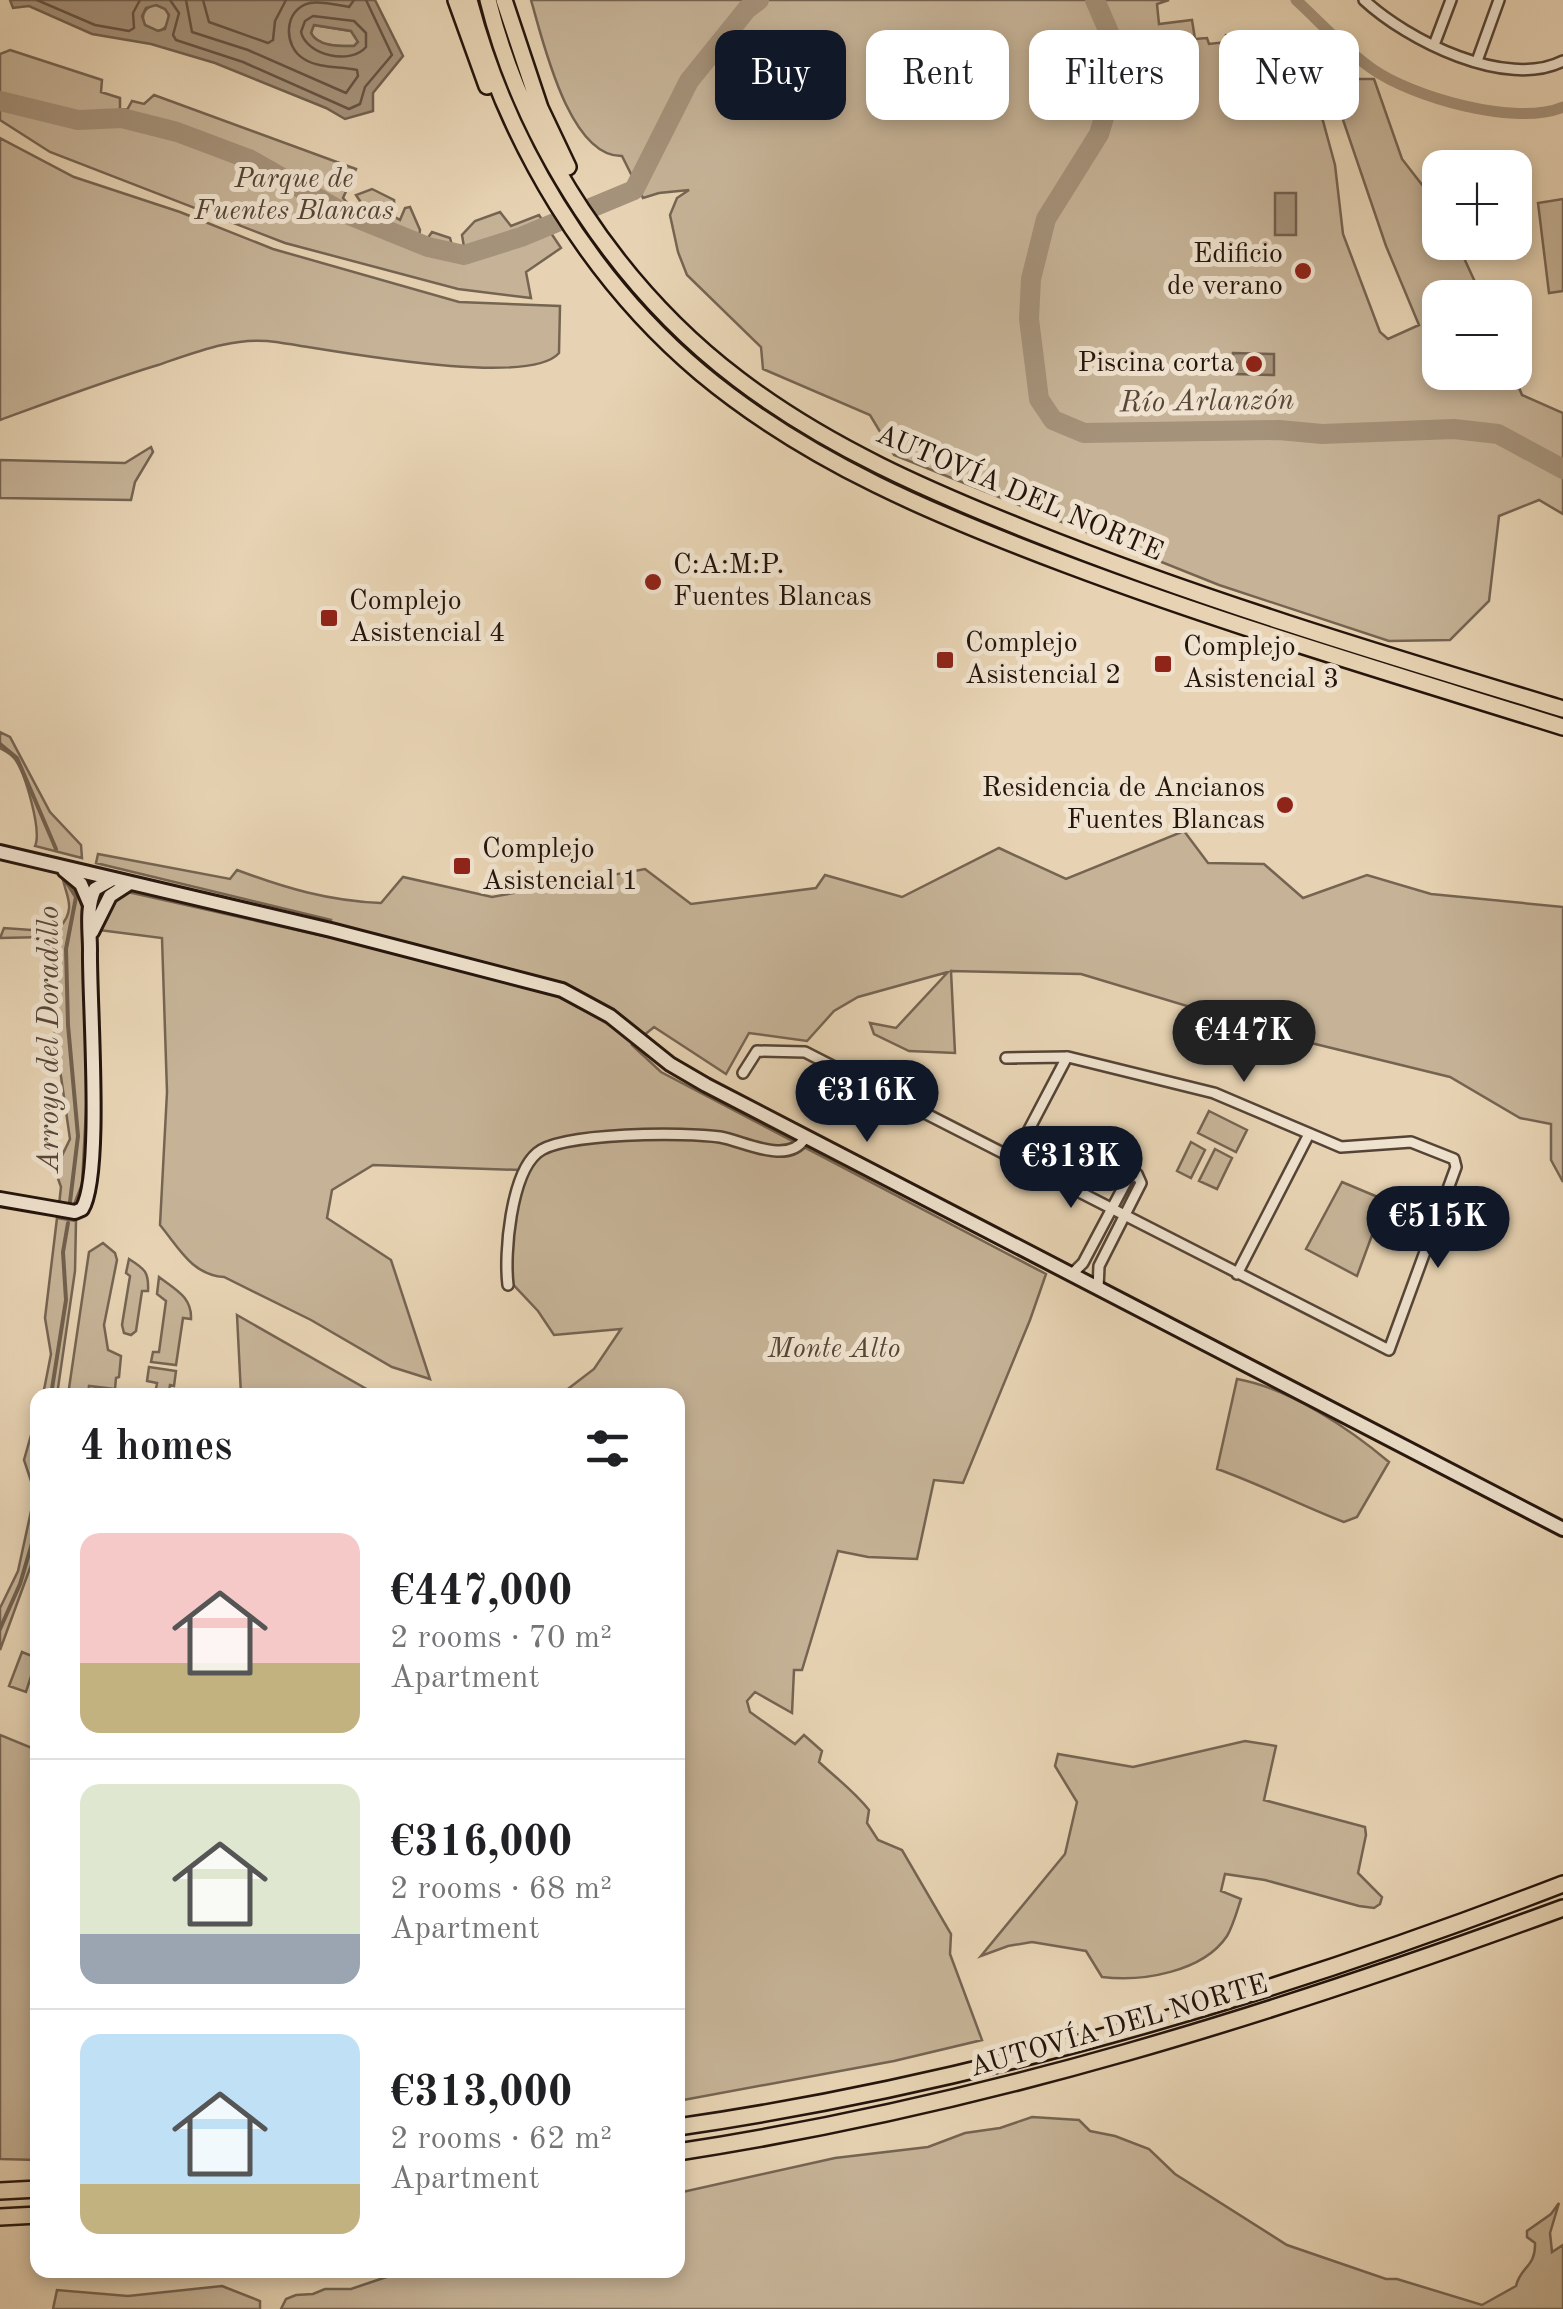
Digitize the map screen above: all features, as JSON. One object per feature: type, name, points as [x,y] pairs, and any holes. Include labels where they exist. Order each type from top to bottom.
[{"type":"highway","points":[[456,0],[482,75],[530,165]]},
{"type":"highway","points":[[469,0],[498,88],[530,165]]},
{"type":"highway","name":"AUTOVÍA DEL NORTE","points":[[488,0],[500,44],[588,218],[705,350],[748,386],[813,429],[896,475],[1151,578],[1563,709]]},
{"type":"highway","points":[[504,0],[554,150]]},
{"type":"highway","name":"AUTOVÍA DEL NORTE","points":[[530,165],[555,214],[654,338],[675,348],[698,371],[774,428],[902,498],[979,532],[1187,608],[1563,727]]},
{"type":"highway","name":"AUTOVÍA DEL NORTE","points":[[685,2126],[820,2103],[1088,2040],[1223,2003],[1352,1961],[1563,1881]]},
{"type":"highway","name":"AUTOVÍA DEL NORTE","points":[[685,2151],[889,2113],[1096,2063],[1304,2001],[1563,1908]]},
{"type":"highway","points":[[0,2191],[30,2189]]},
{"type":"highway","points":[[0,2217],[30,2215]]},
{"type":"main road","points":[[0,852],[108,883],[130,883],[493,970],[572,993],[618,1022],[670,1064],[805,1138],[1563,1529]]},
{"type":"main road","points":[[57,866],[81,884],[90,907]]},
{"type":"main road","points":[[0,1200],[75,1212],[82,1209],[90,1193],[90,907],[95,889],[108,883]]},
{"type":"main road","points":[[90,934],[108,883]]},
{"type":"street","points":[[1434,45],[1451,0]]},
{"type":"street","points":[[1477,61],[1499,0]]},
{"type":"street","points":[[1366,1],[1394,24],[1434,45],[1496,68],[1522,71],[1546,68],[1563,60]]},
{"type":"street","points":[[743,1072],[757,1051],[805,1052],[1387,1350],[1457,1164],[1454,1159],[1412,1142],[1342,1148],[1206,1091],[1066,1057],[1006,1058]]},
{"type":"street","points":[[1013,1160],[1066,1057]]},
{"type":"street","points":[[508,1285],[506,1254],[519,1183],[524,1168],[543,1148],[586,1139],[696,1134],[776,1152],[795,1148],[805,1138]]},
{"type":"street","points":[[1237,1274],[1309,1134]]},
{"type":"street","points":[[1071,1275],[1083,1264],[1127,1180],[1137,1174],[1141,1183],[1099,1266],[1098,1289]]},
{"type":"green space","points":[[531,0],[1169,0],[1157,4],[1159,24],[1192,20],[1194,30],[1029,30],[1029,120],[1199,120],[1199,39],[1207,38],[1209,44],[1219,43],[1219,120],[1323,120],[1335,165],[1343,234],[1380,332],[1388,339],[1419,325],[1386,246],[1343,120],[1359,120],[1359,79],[1374,79],[1402,159],[1422,185],[1422,260],[1465,260],[1474,280],[1422,280],[1422,390],[1520,390],[1522,395],[1563,413],[1563,514],[1539,500],[1499,516],[1489,601],[1450,640],[1389,641],[1219,585],[894,455],[870,415],[763,369],[761,347],[687,275],[670,215],[677,198],[689,190],[643,198],[622,156],[603,151],[587,138],[573,118],[551,68]]},
{"type":"green space","points":[[156,5],[165,9],[169,18],[165,27],[156,31],[147,27],[143,18],[147,9]]},
{"type":"green space","points":[[313,25],[351,31],[358,41],[355,46],[324,43],[314,38]]},
{"type":"green space","name":"Parque de Fuentes Blancas","points":[[10,50],[102,80],[101,92],[120,98],[120,108],[127,110],[132,101],[144,104],[154,95],[356,169],[343,198],[351,207],[362,204],[356,195],[372,189],[394,200],[395,217],[400,220],[405,208],[410,207],[419,237],[427,239],[432,232],[450,238],[453,249],[464,247],[462,235],[475,221],[500,212],[511,226],[539,215],[561,248],[526,272],[531,298],[458,289],[285,243],[50,152],[0,120],[0,54]]},
{"type":"green space","points":[[0,138],[74,177],[180,212],[273,249],[459,302],[560,306],[559,353],[540,363],[469,367],[246,341],[187,355],[0,420]]},
{"type":"green space","points":[[1563,199],[1563,291],[1549,293],[1538,203]]},
{"type":"green space","points":[[151,447],[153,452],[135,482],[131,500],[0,498],[0,460],[125,463]]},
{"type":"green space","points":[[0,732],[10,737],[50,812],[81,845],[82,858],[35,846],[36,828],[27,788],[14,758],[0,748]]},
{"type":"green space","name":"Monte Alto","points":[[1184,831],[1208,863],[1264,864],[1303,898],[1367,875],[1431,894],[1563,907],[1563,1182],[1551,1160],[1551,1124],[1520,1118],[1450,1077],[1303,1041],[1081,974],[951,971],[955,1053],[909,1051],[874,1034],[870,1023],[896,1028],[948,972],[858,997],[834,1011],[807,1041],[749,1033],[726,1074],[654,1027],[632,1045],[661,1072],[1046,1274],[963,1483],[934,1480],[917,1559],[838,1551],[802,1670],[794,1670],[792,1713],[755,1692],[747,1701],[750,1712],[795,1744],[804,1735],[822,1751],[819,1762],[869,1810],[867,1823],[878,1840],[902,1850],[951,1934],[950,1954],[982,2040],[894,2061],[685,2100],[685,1388],[569,1388],[594,1369],[621,1329],[554,1335],[507,1278],[520,1170],[373,1165],[332,1190],[327,1218],[391,1260],[430,1379],[392,1367],[311,1320],[224,1277],[203,1271],[187,1259],[160,1225],[167,1092],[162,938],[99,930],[116,897],[128,892],[328,937],[331,920],[96,863],[98,854],[230,879],[237,870],[307,892],[381,903],[403,877],[492,897],[645,869],[691,904],[816,888],[825,875],[902,897],[999,848],[1066,879]]},
{"type":"green space","points":[[63,880],[78,895],[82,907],[87,1090],[82,1184],[73,1207],[59,1205],[61,1187],[55,1170],[70,1139],[45,937],[0,938],[4,928],[46,931],[60,927],[69,909]]},
{"type":"green space","points":[[1209,1111],[1247,1130],[1236,1152],[1198,1133]]},
{"type":"green space","points":[[1191,1142],[1205,1150],[1191,1178],[1177,1171]]},
{"type":"green space","points":[[1215,1149],[1232,1158],[1217,1189],[1199,1181]]},
{"type":"green space","points":[[1342,1182],[1385,1200],[1357,1276],[1306,1249]]},
{"type":"green space","points":[[57,1218],[76,1221],[75,1271],[58,1388],[44,1388],[51,1354],[45,1318]]},
{"type":"green space","points":[[103,1243],[117,1260],[104,1325],[108,1350],[121,1356],[115,1388],[69,1388],[89,1252]]},
{"type":"green space","points":[[129,1259],[145,1272],[148,1285],[148,1291],[142,1291],[136,1331],[131,1335],[124,1333],[122,1325]]},
{"type":"green space","points":[[159,1277],[182,1295],[191,1311],[191,1319],[183,1318],[176,1365],[151,1362],[153,1352],[159,1352],[166,1301],[157,1294]]},
{"type":"green space","points":[[237,1315],[365,1388],[241,1388]]},
{"type":"green space","points":[[149,1367],[176,1371],[174,1386],[170,1388],[156,1388],[157,1383],[147,1381]]},
{"type":"green space","points":[[1237,1379],[1298,1401],[1356,1436],[1389,1462],[1357,1517],[1344,1522],[1217,1469]]},
{"type":"green space","points":[[30,1439],[30,1478],[24,1460]]},
{"type":"green space","points":[[30,1516],[30,1568],[0,1650],[0,1608],[18,1571]]},
{"type":"green space","points":[[22,1652],[30,1655],[26,1692],[9,1686]]},
{"type":"green space","points":[[0,1735],[30,1747],[30,2160],[0,2159]]},
{"type":"green space","points":[[1245,1741],[1276,1746],[1264,1800],[1365,1827],[1358,1873],[1382,1897],[1380,1904],[1374,1908],[1359,1906],[1265,1880],[1225,1874],[1221,1891],[1241,1899],[1227,1936],[1203,1958],[1170,1972],[1135,1978],[1102,1977],[1086,1951],[1032,1942],[981,1956],[1065,1854],[1077,1802],[1055,1766],[1058,1754],[1133,1767]]},
{"type":"green space","points":[[1032,2117],[1079,2120],[1090,2131],[1149,2149],[1175,2174],[1287,2245],[1386,2279],[1482,2305],[1516,2286],[1535,2251],[1527,2231],[1551,2214],[1559,2203],[1550,2233],[1552,2252],[1563,2245],[1563,2309],[281,2309],[286,2299],[296,2295],[351,2289],[383,2278],[685,2278],[685,2191],[835,2158],[928,2147],[965,2133],[1000,2128]]},
{"type":"green space","points":[[222,2286],[260,2301],[260,2309],[53,2309],[57,2290],[128,2296]]},
{"type":"water","points":[[10,0],[375,0],[403,56],[373,93],[373,111],[345,119],[215,63],[151,44],[92,34],[29,6],[13,8]],"holes":[[[156,5],[169,15],[165,29],[158,31],[145,25],[142,16],[146,8]],[[314,25],[351,31],[358,42],[354,46],[324,43],[311,33]]]},
{"type":"water","points":[[1275,193],[1296,193],[1296,235],[1275,235]]},
{"type":"water","name":"Piscina corta","points":[[1233,353],[1274,354],[1274,375],[1233,374]]},
{"type":"waterway","name":"Río Arlanzón","points":[[0,101],[78,120],[122,118],[177,132],[249,159],[344,213],[428,247],[464,255],[521,237],[634,190],[689,81],[747,9],[759,0]]},
{"type":"waterway","name":"Río Arlanzón","points":[[1095,0],[1111,37],[1113,88],[1099,134],[1046,219],[1031,279],[1029,319],[1039,399],[1053,420],[1084,433],[1279,430],[1322,434],[1454,429],[1498,434],[1563,469]]},
{"type":"waterway","points":[[1296,0],[1361,61],[1411,89],[1492,111],[1543,112],[1563,107]]},
{"type":"waterway","name":"Arroyo del Doradillo","points":[[0,744],[17,758],[56,849]]},
{"type":"waterway","name":"Arroyo del Doradillo","points":[[64,878],[76,897],[66,949],[78,1136],[70,1202]]},
{"type":"waterway","name":"Arroyo del Doradillo","points":[[52,1388],[66,1300],[63,1252],[68,1223]]},
{"type":"waterway","name":"Arroyo del Doradillo","points":[[0,1629],[30,1550]]},
{"type":"place","name":"Edificio de verano","points":[[1303,271]]},
{"type":"place","name":"Piscina corta","points":[[1254,364]]},
{"type":"place","name":"C:A:M:P. Fuentes Blancas","points":[[653,582]]},
{"type":"place","name":"Complejo Asistencial 4","points":[[329,618]]},
{"type":"place","name":"Complejo Asistencial 2","points":[[945,660]]},
{"type":"place","name":"Complejo Asistencial 3","points":[[1163,664]]},
{"type":"place","name":"Residencia de Ancianos Fuentes Blancas","points":[[1285,805]]},
{"type":"place","name":"Complejo Asistencial 1","points":[[462,866]]}]
